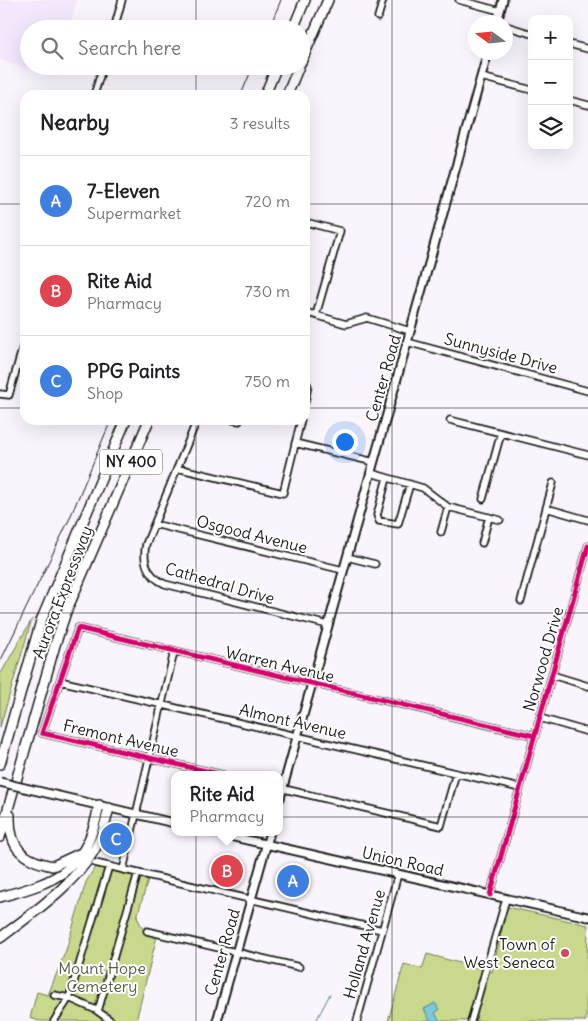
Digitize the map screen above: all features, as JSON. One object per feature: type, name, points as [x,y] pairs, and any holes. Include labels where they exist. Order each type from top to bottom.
[{"type":"highway","points":[[297,20],[305,0]]},
{"type":"highway","points":[[310,41],[328,0]]},
{"type":"highway","points":[[267,90],[273,75]]},
{"type":"highway","points":[[289,90],[296,75]]},
{"type":"highway","name":"Aurora Expressway","points":[[0,764],[41,621],[124,425]]},
{"type":"highway","name":"Aurora Expressway","points":[[0,837],[55,644],[66,612],[147,425]]},
{"type":"highway","points":[[10,803],[11,836],[14,845],[30,860],[53,866],[84,852]]},
{"type":"highway","points":[[0,897],[42,885],[75,865],[92,837],[104,806]]},
{"type":"highway","points":[[0,938],[36,910],[76,873],[90,857],[99,841],[104,806]]},
{"type":"highway","points":[[0,902],[36,892],[76,873]]},
{"type":"main road","points":[[499,15],[503,0]]},
{"type":"main road","name":"Center Road","points":[[283,782],[312,685],[486,60]]},
{"type":"main road","points":[[0,782],[171,822]]},
{"type":"main road","name":"Union Road","points":[[230,836],[588,917]]},
{"type":"main road","name":"Center Road","points":[[217,1021],[269,836]]},
{"type":"street","points":[[116,20],[122,0]]},
{"type":"street","points":[[378,17],[383,0]]},
{"type":"street","points":[[459,0],[500,11]]},
{"type":"street","points":[[513,28],[528,33]]},
{"type":"street","points":[[573,45],[588,49]]},
{"type":"street","points":[[96,90],[100,75]]},
{"type":"street","points":[[481,77],[528,89]]},
{"type":"street","points":[[573,101],[588,105]]},
{"type":"street","points":[[310,223],[340,231],[316,315]]},
{"type":"street","points":[[310,313],[346,324],[367,318],[410,331]]},
{"type":"street","name":"Sunnyside Drive","points":[[407,342],[588,391]]},
{"type":"street","points":[[0,394],[9,395],[20,356]]},
{"type":"street","points":[[450,420],[588,455]]},
{"type":"street","name":"Cathedral Drive","points":[[195,425],[154,524],[144,555],[147,568],[158,581],[210,597],[328,625]]},
{"type":"street","points":[[177,468],[284,493],[300,425]]},
{"type":"street","points":[[483,499],[501,432]]},
{"type":"street","points":[[295,443],[374,462]]},
{"type":"street","points":[[370,473],[429,491],[448,507],[500,520]]},
{"type":"street","points":[[386,478],[377,515],[379,521],[398,524],[410,484]]},
{"type":"street","points":[[521,601],[553,483]]},
{"type":"street","points":[[441,532],[448,507]]},
{"type":"street","points":[[546,508],[588,520]]},
{"type":"street","points":[[482,543],[489,517]]},
{"type":"street","name":"Osgood Avenue","points":[[154,524],[343,570]]},
{"type":"street","name":"Norwood Drive","points":[[490,895],[588,546]]},
{"type":"street","points":[[347,557],[374,564]]},
{"type":"street","name":"Warren Avenue","points":[[60,681],[78,628],[312,685],[535,736]]},
{"type":"street","points":[[123,870],[174,652]]},
{"type":"street","points":[[552,675],[588,686]]},
{"type":"street","name":"Almont Avenue","points":[[60,681],[520,788]]},
{"type":"street","name":"Fremont Avenue","points":[[60,681],[42,733],[206,771]]},
{"type":"street","points":[[540,718],[588,732]]},
{"type":"street","points":[[283,789],[441,826],[456,773]]},
{"type":"street","points":[[95,863],[382,930]]},
{"type":"street","points":[[54,1021],[69,998],[109,866]]},
{"type":"street","points":[[98,1011],[138,873]]},
{"type":"street","name":"Holland Avenue","points":[[357,1021],[398,874]]},
{"type":"street","points":[[471,1021],[506,899]]},
{"type":"street","points":[[147,931],[299,967]]},
{"type":"street","points":[[54,995],[69,998],[98,1011],[111,1021]]},
{"type":"shaded area","points":[[0,0],[77,0],[71,20],[20,20],[20,66],[0,60]]},
{"type":"green space","points":[[32,619],[0,727],[0,675]]},
{"type":"green space","name":"Mount Hope Cemetery","points":[[95,867],[148,880],[137,917],[145,933],[157,936],[136,1021],[39,1021],[30,1018],[37,992],[48,995],[66,950],[86,882]]},
{"type":"green space","points":[[507,907],[588,925],[586,1021],[388,1021],[404,964],[422,969],[427,954],[492,972]]},
{"type":"water","points":[[435,1003],[439,1010],[435,1013],[440,1021],[430,1021],[424,1009]]},
{"type":"waterway","points":[[316,1021],[330,994]]},
{"type":"railway","points":[[273,20],[281,0]]},
{"type":"railway","points":[[243,90],[249,75]]},
{"type":"railway","points":[[0,662],[69,520],[109,425]]},
{"type":"cycle path","points":[[490,895],[588,546]]},
{"type":"cycle path","points":[[206,771],[42,733],[78,628],[535,736]]},
{"type":"place","name":"PPG Paints","points":[[116,839]]},
{"type":"place","name":"Rite Aid","points":[[227,871]]},
{"type":"place","name":"7-Eleven","points":[[293,881]]},
{"type":"place","name":"Town of West Seneca","points":[[565,953]]}]
